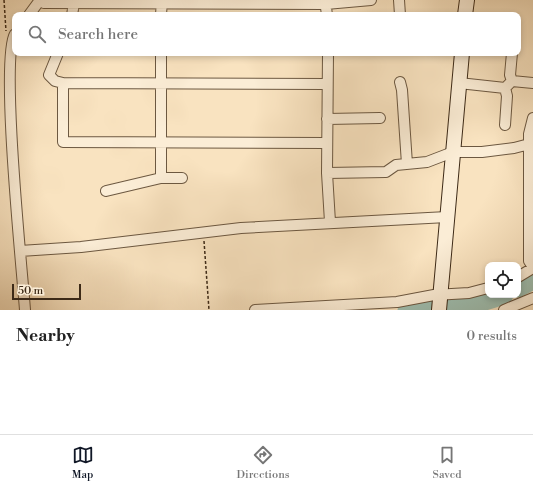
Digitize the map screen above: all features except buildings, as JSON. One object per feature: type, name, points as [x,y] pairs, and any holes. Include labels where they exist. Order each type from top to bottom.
[{"type":"street","points":[[31,12],[40,0],[44,3],[74,3],[326,2],[371,0]]},
{"type":"street","points":[[399,0],[400,12]]},
{"type":"street","points":[[465,12],[467,0]]},
{"type":"street","points":[[326,2],[327,12]]},
{"type":"street","points":[[72,12],[74,3]]},
{"type":"street","points":[[12,42],[9,53],[9,122],[25,310]]},
{"type":"street","points":[[57,56],[49,75],[55,81],[63,83],[327,84]]},
{"type":"street","points":[[161,56],[161,178]]},
{"type":"street","points":[[328,56],[327,173],[330,222]]},
{"type":"street","points":[[439,301],[462,56]]},
{"type":"street","points":[[505,125],[512,56]]},
{"type":"street","points":[[400,82],[402,90],[407,164]]},
{"type":"street","points":[[63,83],[63,142],[327,143]]},
{"type":"street","points":[[459,83],[533,83]]},
{"type":"street","points":[[327,119],[380,118]]},
{"type":"street","points":[[521,275],[533,268],[529,261],[531,143],[533,118]]},
{"type":"street","points":[[327,173],[386,172],[396,165],[427,162],[453,152],[482,152],[514,148],[531,143]]},
{"type":"street","points":[[106,191],[161,178],[182,178]]},
{"type":"street","points":[[20,251],[81,247],[241,228],[330,222],[447,217]]},
{"type":"street","points":[[255,310],[439,301],[485,289]]},
{"type":"street","points":[[504,310],[533,298]]},
{"type":"path","points":[[4,0],[6,31],[12,34]]},
{"type":"path","points":[[203,233],[208,310]]},
{"type":"waterway","points":[[521,287],[533,281]]},
{"type":"waterway","points":[[406,310],[468,305],[498,298]]}]
